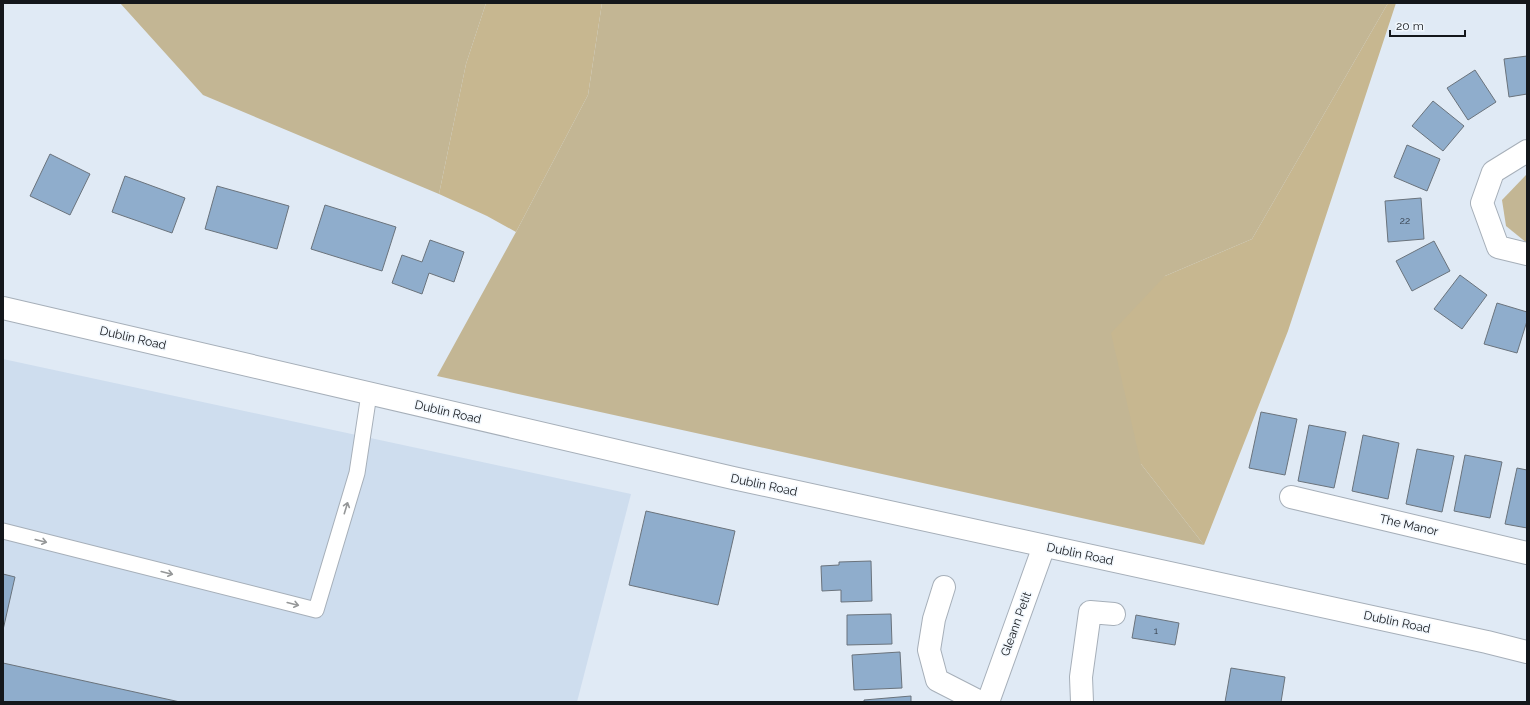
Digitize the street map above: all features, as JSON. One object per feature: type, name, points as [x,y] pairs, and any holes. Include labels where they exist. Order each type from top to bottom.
[{"type":"main road","points":[[1527,151],[1493,172],[1482,203],[1498,246],[1527,254]]},
{"type":"main road","name":"Dublin Road","points":[[3,308],[733,478],[1487,642],[1527,652]]},
{"type":"main road","name":"The Manor","points":[[1291,497],[1527,553]]},
{"type":"main road","name":"Gleann Petit","points":[[988,702],[1044,546]]},
{"type":"main road","points":[[944,588],[934,619],[929,650],[937,680],[980,702]]},
{"type":"main road","points":[[1082,702],[1081,677],[1090,612],[1114,614]]},
{"type":"lane","points":[[3,531],[316,610],[357,473],[369,394]]},
{"type":"shaded area","points":[[120,3],[486,3],[466,64],[439,194],[203,95]]},
{"type":"shaded area","points":[[486,3],[602,3],[588,95],[516,232],[487,216],[439,194],[466,64]]},
{"type":"shaded area","points":[[602,3],[1388,3],[1252,239],[1165,276],[1141,464],[1204,545],[437,376],[516,232],[588,95]]},
{"type":"shaded area","points":[[1388,3],[1396,3],[1288,331],[1204,545],[1141,464],[1111,333],[1165,276],[1252,239]]},
{"type":"shaded area","points":[[1527,174],[1527,243],[1506,226],[1502,200]]},
{"type":"shaded area","points":[[3,359],[631,494],[577,702],[3,702]]},
{"type":"building","points":[[1527,56],[1527,94],[1509,97],[1504,59]]},
{"type":"building","points":[[1475,70],[1496,102],[1468,120],[1447,88]]},
{"type":"building","points":[[1433,101],[1464,126],[1443,151],[1412,126]]},
{"type":"building","points":[[1407,145],[1440,159],[1427,191],[1394,177]]},
{"type":"building","points":[[50,154],[90,174],[70,215],[30,196]]},
{"type":"building","points":[[125,176],[185,198],[172,233],[112,212]]},
{"type":"building","points":[[217,186],[289,206],[277,249],[205,229]]},
{"type":"building","points":[[1421,198],[1424,239],[1388,242],[1385,201]]},
{"type":"building","points":[[325,205],[396,227],[382,271],[311,249]]},
{"type":"building","points":[[430,240],[464,252],[454,282],[429,273],[422,294],[392,283],[402,255],[422,262]]},
{"type":"building","points":[[1434,241],[1450,271],[1412,291],[1396,261]]},
{"type":"building","points":[[1460,275],[1487,295],[1462,329],[1434,309]]},
{"type":"building","points":[[1497,303],[1527,312],[1527,321],[1517,353],[1484,344]]},
{"type":"building","points":[[1261,412],[1297,419],[1285,475],[1249,468]]},
{"type":"building","points":[[1309,425],[1346,432],[1334,488],[1298,481]]},
{"type":"building","points":[[1363,435],[1399,443],[1388,499],[1352,491]]},
{"type":"building","points":[[1417,449],[1454,456],[1442,512],[1406,504]]},
{"type":"building","points":[[1465,455],[1502,462],[1490,518],[1454,511]]},
{"type":"building","points":[[1517,468],[1527,470],[1527,528],[1505,524]]},
{"type":"building","points":[[646,511],[735,531],[718,605],[629,585]]},
{"type":"building","points":[[871,561],[872,601],[841,602],[841,590],[822,591],[821,566],[839,565],[839,562]]},
{"type":"building","points":[[3,574],[15,577],[3,630]]},
{"type":"building","points":[[891,614],[892,644],[847,645],[847,615]]},
{"type":"building","points":[[1136,615],[1179,623],[1175,645],[1132,638]]},
{"type":"building","points":[[900,652],[902,688],[854,690],[852,655]]},
{"type":"building","points":[[3,663],[180,702],[3,702]]},
{"type":"building","points":[[1231,668],[1285,677],[1281,702],[1225,702]]},
{"type":"building","points":[[911,696],[911,702],[864,702],[864,700]]}]
